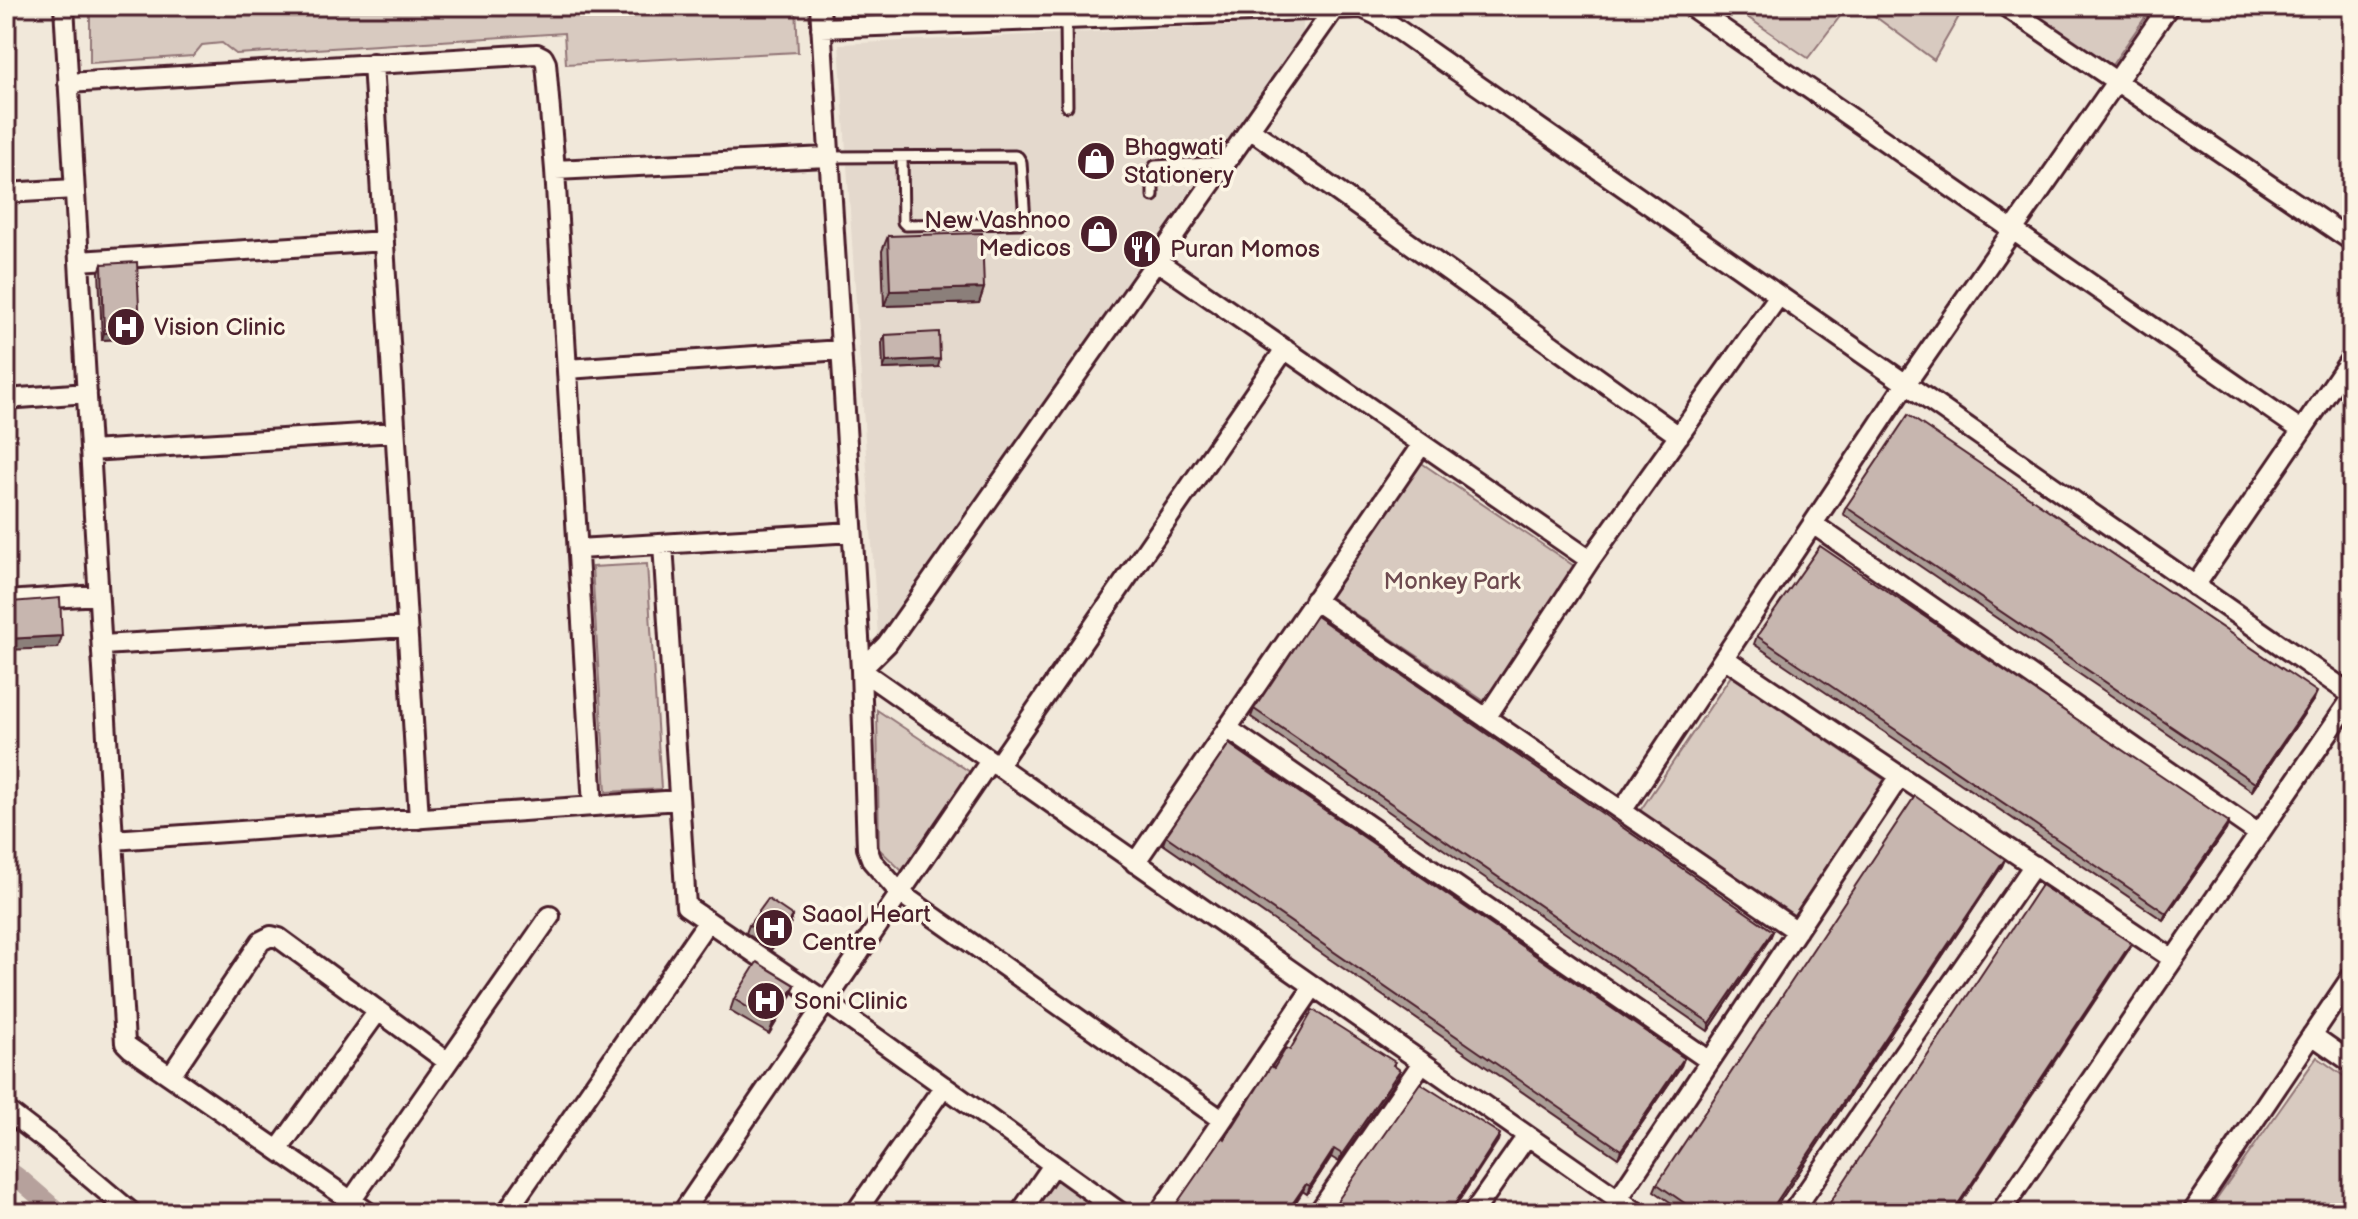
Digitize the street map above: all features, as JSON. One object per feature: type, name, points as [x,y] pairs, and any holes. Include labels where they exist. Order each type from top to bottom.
[{"type":"street","points":[[64,6],[125,1043],[369,1213]]},
{"type":"street","points":[[820,6],[861,670],[867,848],[872,861],[900,893],[1222,1120]]},
{"type":"street","points":[[1690,6],[2301,430]]},
{"type":"street","points":[[2005,6],[2352,241]]},
{"type":"street","points":[[1622,811],[1905,385],[2169,6]]},
{"type":"street","points":[[821,28],[1362,8],[1377,15],[2352,696],[2346,720],[2259,834],[2000,1213]]},
{"type":"street","points":[[861,670],[887,644],[1334,9]]},
{"type":"street","points":[[68,83],[537,54],[543,57],[555,170],[593,806]]},
{"type":"street","points":[[373,63],[419,819]]},
{"type":"street","points":[[1250,129],[1679,436]]},
{"type":"street","points":[[555,170],[827,157]]},
{"type":"street","points":[[6,193],[74,189]]},
{"type":"street","points":[[79,261],[384,241]]},
{"type":"street","points":[[1157,261],[1590,560]]},
{"type":"street","points":[[1486,718],[1590,560],[1778,297]]},
{"type":"street","points":[[682,1213],[900,893],[1285,349]]},
{"type":"street","points":[[567,369],[841,350]]},
{"type":"street","points":[[2195,586],[2352,357]]},
{"type":"street","points":[[6,399],[87,393]]},
{"type":"street","points":[[90,451],[395,432]]},
{"type":"street","points":[[1135,863],[1422,444]]},
{"type":"street","points":[[1813,524],[2259,834]]},
{"type":"street","points":[[578,549],[852,532]]},
{"type":"street","points":[[663,544],[684,901],[688,910],[826,1002],[1121,1213]]},
{"type":"street","points":[[6,601],[98,595]]},
{"type":"street","points":[[1314,600],[1797,931]]},
{"type":"street","points":[[102,645],[407,627]]},
{"type":"street","points":[[1724,658],[2173,959]]},
{"type":"street","points":[[861,670],[1638,1213]]},
{"type":"street","points":[[1227,728],[1710,1061]]},
{"type":"street","points":[[1618,1199],[1900,776]]},
{"type":"street","points":[[113,840],[679,800]]},
{"type":"street","points":[[1792,1213],[2034,865]]},
{"type":"street","points":[[351,1201],[550,916]]},
{"type":"street","points":[[506,1213],[708,921]]},
{"type":"street","points":[[171,1075],[265,937],[279,938],[448,1062]]},
{"type":"street","points":[[2192,1213],[2352,976]]},
{"type":"street","points":[[1159,1213],[1313,987]]},
{"type":"street","points":[[278,1150],[378,1011]]},
{"type":"street","points":[[2312,1035],[2352,1063]]},
{"type":"street","points":[[1318,1213],[1422,1063]]},
{"type":"street","points":[[855,1213],[944,1086]]},
{"type":"street","points":[[6,1110],[132,1213]]},
{"type":"street","points":[[1473,1213],[1527,1136]]},
{"type":"street","points":[[1020,1213],[1053,1165]]},
{"type":"lane","points":[[1066,19],[1067,106]]},
{"type":"lane","points":[[827,157],[902,157],[1018,157],[1021,162],[1025,221],[906,225],[903,222],[902,157]]},
{"type":"lane","points":[[1153,196],[1155,166],[1227,162]]},
{"type":"shaded area","points":[[1303,22],[1303,37],[878,637],[839,44]]},
{"type":"green space","points":[[90,6],[796,6],[798,52],[566,64],[564,33],[236,54],[222,43],[202,45],[193,56],[90,63]]},
{"type":"green space","points":[[1731,6],[1848,6],[1808,58]]},
{"type":"green space","points":[[1861,6],[1965,6],[1934,60]]},
{"type":"green space","points":[[2000,6],[2153,6],[2112,65]]},
{"type":"green space","name":"Monkey Park","points":[[1420,462],[1574,566],[1484,701],[1330,597]]},
{"type":"green space","points":[[647,564],[661,789],[606,792],[592,567]]},
{"type":"green space","points":[[1731,676],[1885,780],[1794,915],[1640,811]]},
{"type":"green space","points":[[877,710],[970,772],[902,871],[879,849]]},
{"type":"green space","points":[[2317,1057],[2352,1082],[2352,1213],[2207,1213]]},
{"type":"green space","points":[[1053,1176],[1106,1213],[1028,1213]]},
{"type":"building","points":[[982,233],[984,288],[890,291],[888,236]]},
{"type":"building","points":[[137,262],[140,330],[104,333],[102,264]]},
{"type":"building","points":[[939,332],[940,359],[886,362],[885,335]]},
{"type":"building","points":[[1908,415],[2317,692],[2255,783],[1846,507]]},
{"type":"building","points":[[1820,546],[2229,822],[2166,913],[1757,636]]},
{"type":"building","points":[[60,598],[62,636],[6,639],[6,600]]},
{"type":"building","points":[[1316,616],[1773,931],[1710,1023],[1254,709]]},
{"type":"building","points":[[1229,744],[1684,1058],[1621,1150],[1166,836]]},
{"type":"building","points":[[1915,796],[2005,859],[1769,1213],[1699,1213],[1657,1184]]},
{"type":"building","points":[[2041,885],[2131,943],[1952,1213],[1823,1213]]},
{"type":"building","points":[[768,899],[793,916],[774,942],[749,925]]},
{"type":"building","points":[[757,962],[795,985],[773,1023],[734,999]]},
{"type":"building","points":[[1313,1010],[1395,1062],[1393,1065],[1400,1070],[1342,1154],[1334,1149],[1310,1186],[1306,1184],[1286,1213],[1170,1213],[1223,1137],[1225,1139],[1271,1066],[1274,1068],[1286,1048],[1290,1050]]},
{"type":"building","points":[[1420,1083],[1500,1134],[1449,1213],[1329,1213]]},
{"type":"waterway","points":[[6,1169],[59,1213]]},
{"type":"place","name":"Bhagwati Stationery","points":[[1096,161]]},
{"type":"place","name":"New Vashnoo Medicos","points":[[1099,234]]},
{"type":"place","name":"Puran Momos","points":[[1142,249]]},
{"type":"place","name":"Vision Clinic","points":[[126,327]]},
{"type":"place","name":"Saaol Heart Centre","points":[[774,928]]},
{"type":"place","name":"Soni Clinic","points":[[766,1001]]}]
